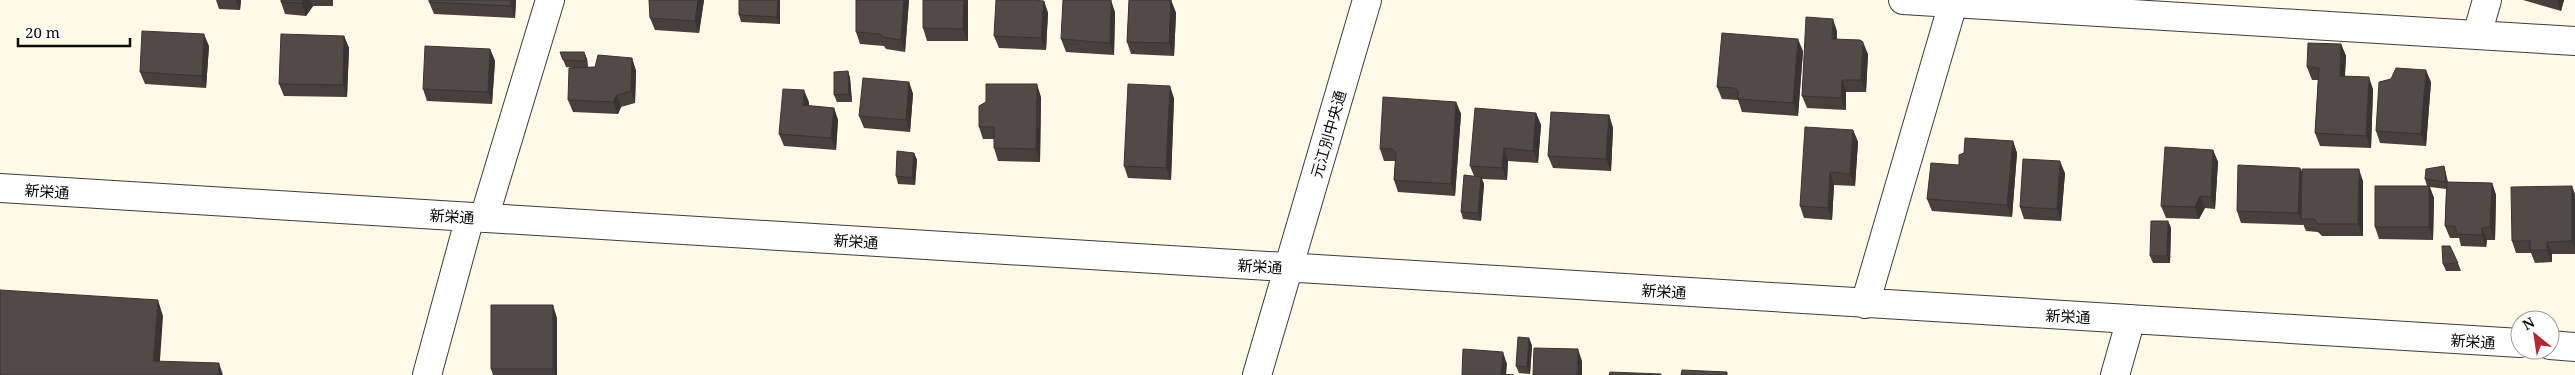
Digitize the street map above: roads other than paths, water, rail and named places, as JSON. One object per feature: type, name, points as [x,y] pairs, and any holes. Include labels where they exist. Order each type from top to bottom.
[{"type":"street","points":[[426,375],[550,0]]},
{"type":"street","name":"元江別中央通","points":[[1257,375],[1367,0]]},
{"type":"street","points":[[1904,0],[2216,10],[2477,35],[2575,41]]},
{"type":"street","points":[[2477,35],[2487,0]]},
{"type":"street","points":[[1865,304],[1953,2]]},
{"type":"street","name":"新栄通","points":[[0,188],[2510,343]]},
{"type":"street","points":[[2115,375],[2131,320]]},
{"type":"street","points":[[2560,346],[2575,347]]}]
